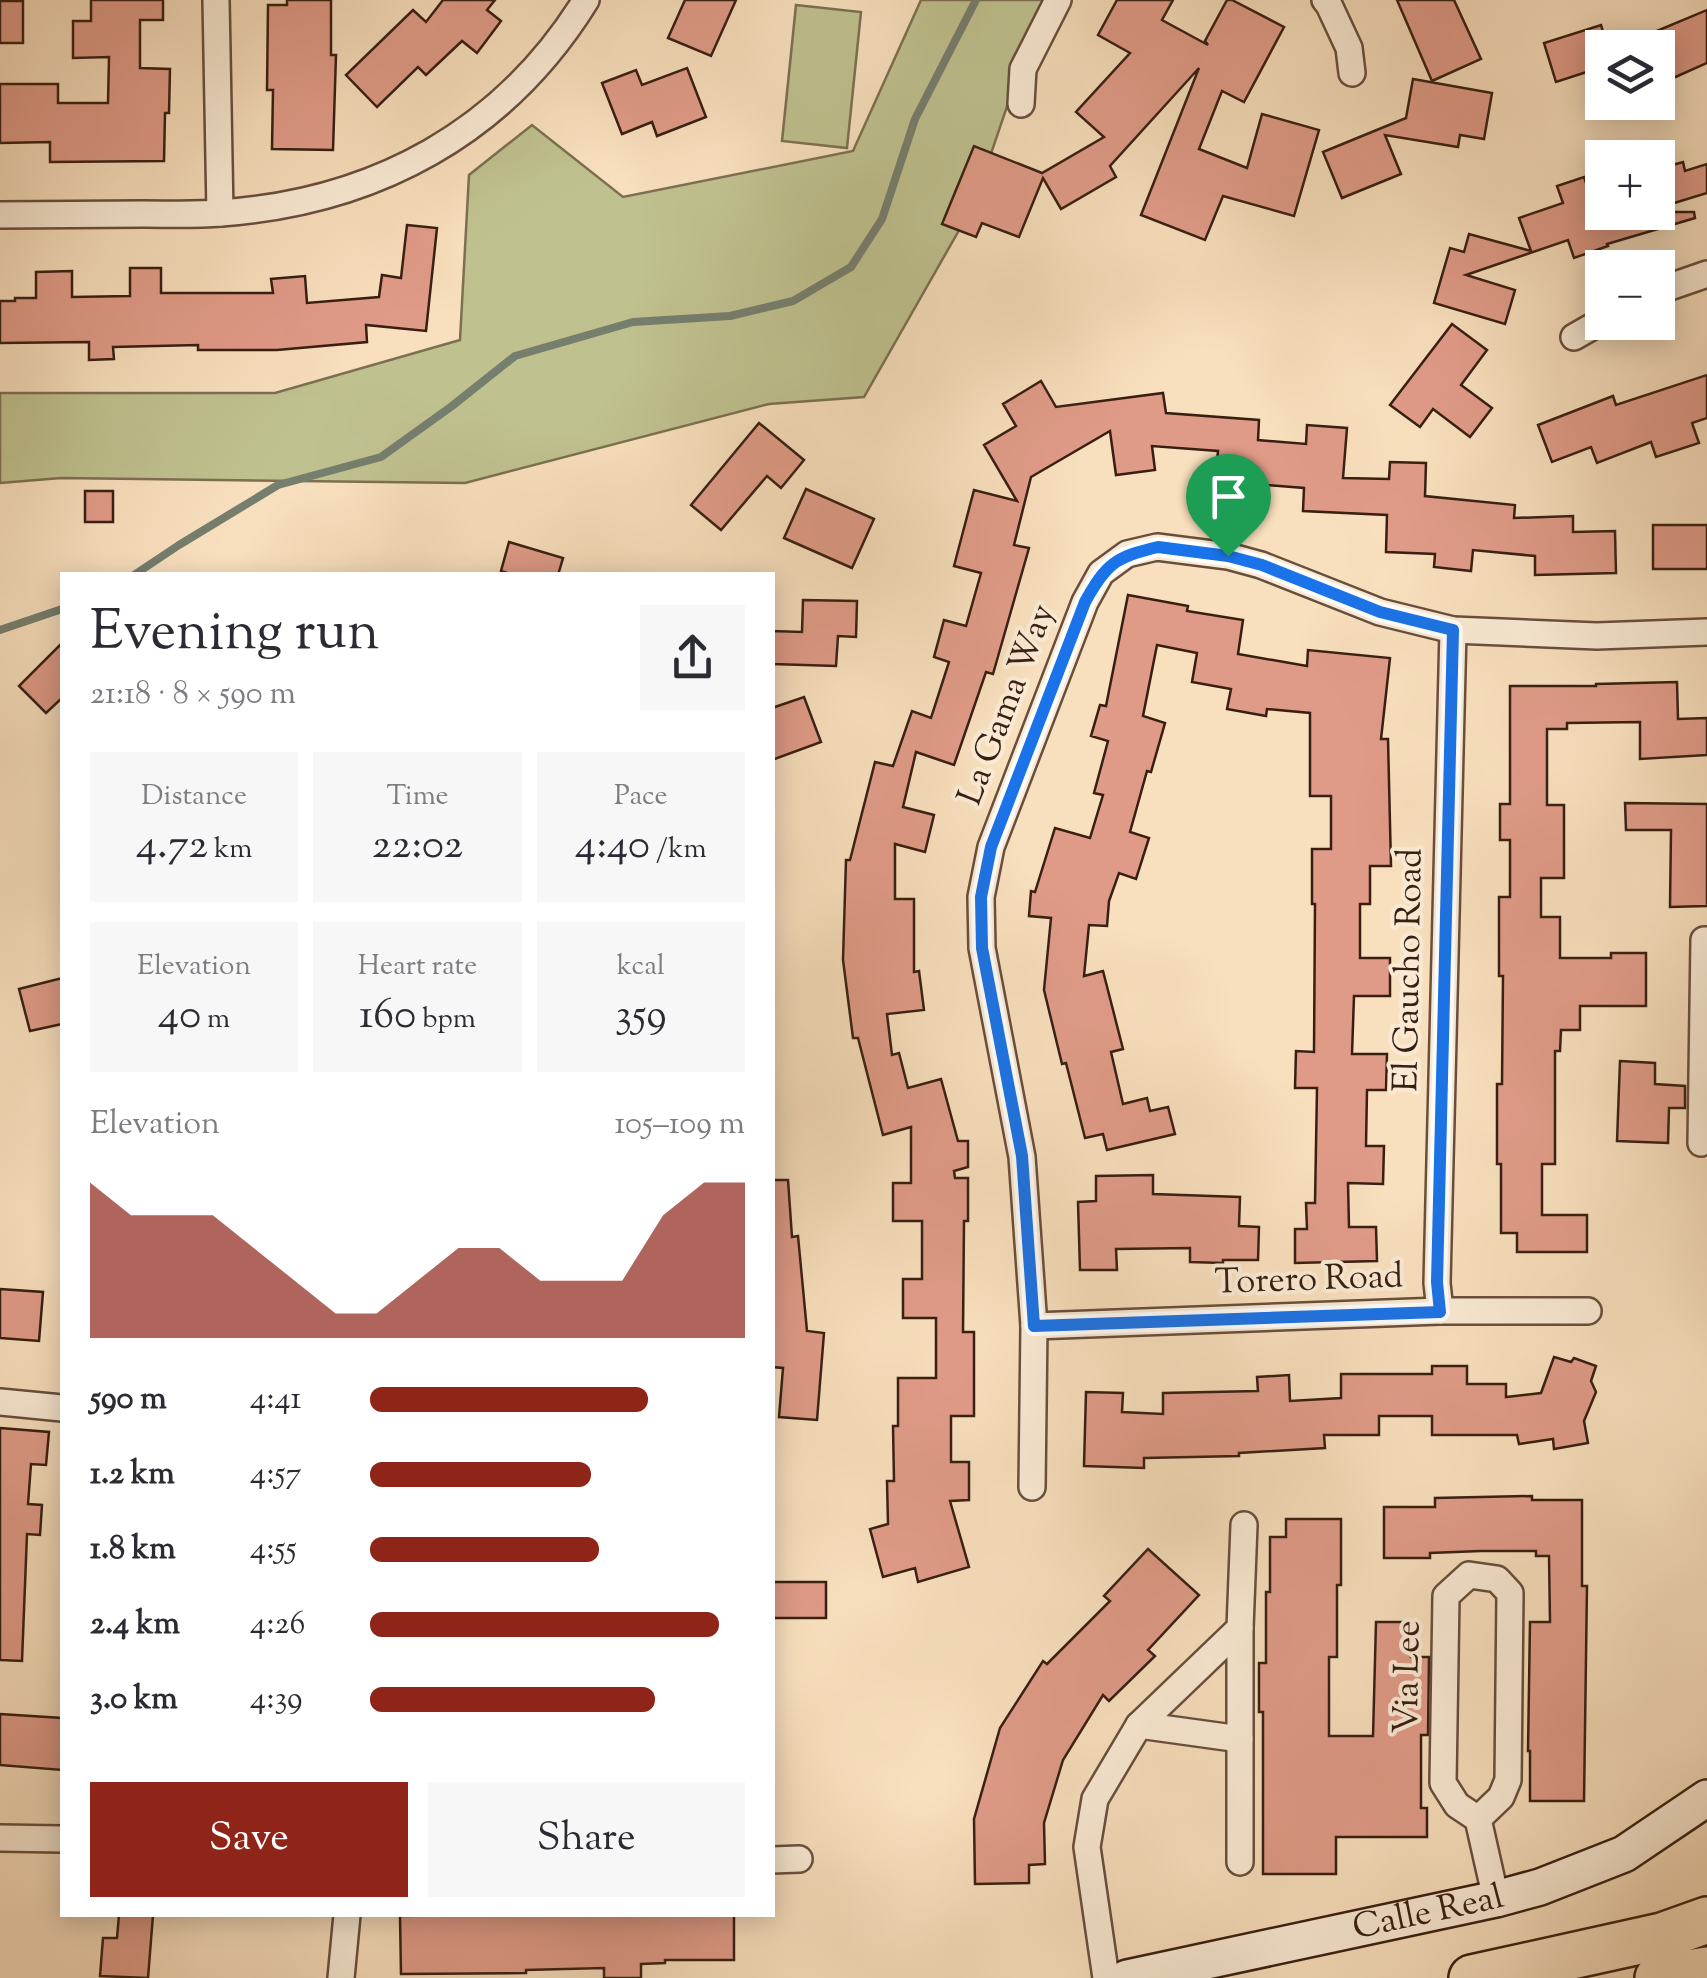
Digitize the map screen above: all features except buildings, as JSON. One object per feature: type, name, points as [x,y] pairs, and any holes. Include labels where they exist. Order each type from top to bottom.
[{"type":"highway","points":[[1472,1978],[1662,1936],[1707,1920]]},
{"type":"highway","points":[[1658,1978],[1707,1970]]},
{"type":"street","points":[[216,0],[220,214]]},
{"type":"street","points":[[0,215],[220,214],[302,202],[361,186],[418,160],[465,130],[530,75],[586,0]]},
{"type":"street","points":[[1021,104],[1023,70],[1058,0]]},
{"type":"street","points":[[1325,0],[1348,48],[1352,73]]},
{"type":"street","points":[[1675,284],[1707,274]]},
{"type":"street","points":[[1574,336],[1585,330]]},
{"type":"street","name":"La Gama Way","points":[[1032,1487],[1034,1326],[1022,1156],[982,948],[981,897],[991,847],[1085,602],[1101,573],[1126,554],[1158,547],[1228,556],[1262,565],[1380,612],[1453,630],[1597,636],[1707,632]]},
{"type":"street","name":"El Gaucho Road","points":[[1440,1312],[1437,1282],[1453,630]]},
{"type":"street","points":[[1701,1143],[1707,940]]},
{"type":"street","name":"Torero Road","points":[[1034,1326],[1440,1312],[1588,1311]]},
{"type":"street","points":[[0,1402],[60,1408]]},
{"type":"street","points":[[1240,1862],[1244,1524]]},
{"type":"street","name":"Via Lee","points":[[1469,1575],[1497,1579],[1510,1593],[1508,1780],[1500,1797],[1478,1820],[1458,1805],[1442,1782],[1446,1596],[1469,1575]]},
{"type":"street","points":[[1106,1978],[1087,1847],[1095,1799],[1139,1725],[1240,1628]]},
{"type":"street","points":[[1139,1725],[1240,1740]]},
{"type":"street","name":"Calle Real","points":[[1127,1978],[1540,1887],[1624,1854],[1707,1798]]},
{"type":"street","points":[[1478,1820],[1496,1899]]},
{"type":"street","points":[[0,1838],[60,1838]]},
{"type":"street","points":[[775,1860],[799,1859]]},
{"type":"street","points":[[341,1978],[347,1917]]},
{"type":"green space","points":[[921,0],[1043,0],[974,204],[864,397],[769,404],[465,483],[61,478],[0,483],[0,393],[275,393],[460,340],[469,175],[532,125],[623,197],[853,151]]},
{"type":"green space","points":[[796,5],[861,12],[847,148],[782,141]]},
{"type":"waterway","points":[[138,572],[278,485],[381,457],[515,356],[633,322],[730,316],[793,301],[851,267],[882,219],[915,119],[976,0]]},
{"type":"waterway","points":[[0,630],[60,610]]},
{"type":"route","points":[[1158,547],[1228,556],[1262,565],[1380,612],[1453,630],[1437,1282],[1440,1312],[1034,1326],[1022,1156],[982,948],[981,897],[991,847],[1085,602],[1101,573],[1126,554],[1158,547]]}]
